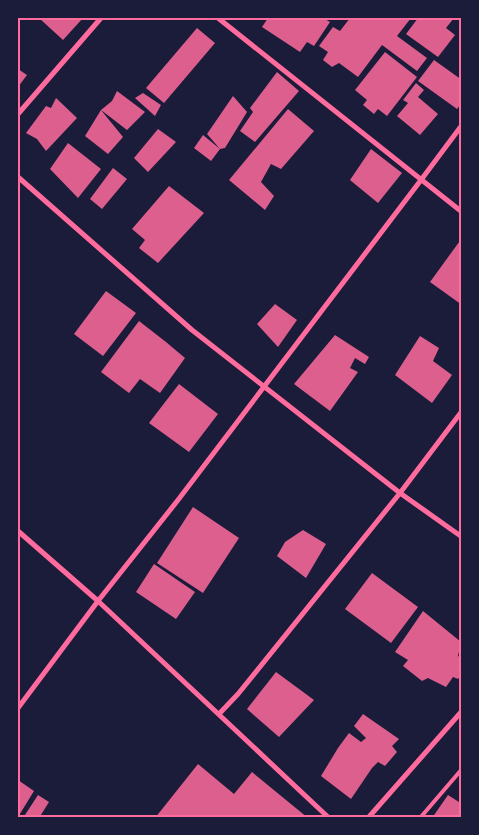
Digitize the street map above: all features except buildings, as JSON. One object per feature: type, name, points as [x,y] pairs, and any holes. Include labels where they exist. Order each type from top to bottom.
[{"type":"street","points":[[18,114],[101,18]]},
{"type":"street","points":[[218,18],[462,212]]},
{"type":"street","points":[[18,708],[98,601],[265,387],[462,125]]},
{"type":"street","points":[[18,177],[192,330],[400,493],[462,537]]},
{"type":"street","points":[[219,714],[238,694],[400,493],[462,411]]},
{"type":"street","points":[[18,531],[98,601],[329,818]]},
{"type":"street","points":[[368,818],[462,711]]},
{"type":"lane","points":[[420,818],[462,769]]}]
